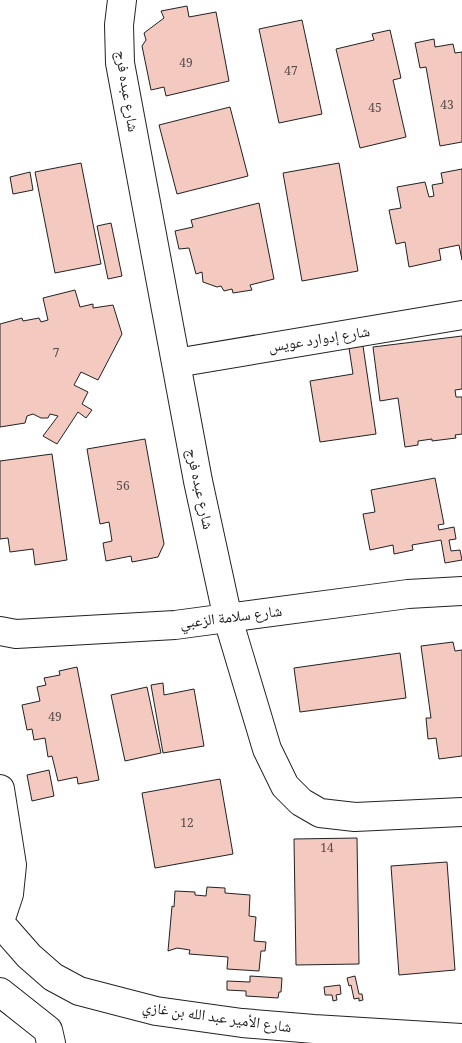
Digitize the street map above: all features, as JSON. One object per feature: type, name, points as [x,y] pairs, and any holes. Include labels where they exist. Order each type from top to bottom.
[{"type":"street","name":"شارع عبده فرج","points":[[122,0],[119,25],[120,64],[198,482],[228,619],[268,749],[286,786],[301,802],[320,812],[355,817],[462,812]]},
{"type":"street","name":"شارع إدوارد عويس","points":[[176,363],[462,315]]},
{"type":"street","name":"شارع سلامة الزعبي","points":[[0,631],[16,634],[175,624],[228,619],[372,599],[462,591]]},
{"type":"street","points":[[0,789],[12,865],[9,894],[0,922]]},
{"type":"street","name":"شارع الأمير عبد الله بن غازي","points":[[0,922],[29,956],[53,977],[79,991],[156,1011],[242,1023],[462,1038]]},
{"type":"street","points":[[0,992],[48,1030],[51,1043]]},
{"type":"building","points":[[187,6],[189,17],[216,12],[229,81],[166,96],[164,87],[151,90],[142,46],[146,40],[144,33],[164,18],[161,11]]},
{"type":"building","points":[[302,20],[322,114],[279,123],[259,29]]},
{"type":"building","points":[[390,30],[401,78],[393,80],[406,137],[360,148],[336,49],[374,40],[372,34]]},
{"type":"building","points":[[434,39],[435,47],[453,44],[455,53],[462,52],[462,142],[440,146],[426,67],[420,68],[415,43]]},
{"type":"building","points":[[230,107],[248,176],[177,194],[159,125]]},
{"type":"building","points":[[81,163],[101,264],[55,273],[35,172]]},
{"type":"building","points":[[339,163],[358,271],[302,281],[283,173]]},
{"type":"building","points":[[462,169],[462,260],[459,245],[439,249],[441,260],[409,267],[405,242],[396,244],[389,210],[401,208],[397,187],[425,182],[429,197],[434,196],[432,185],[443,183],[441,173]]},
{"type":"building","points":[[30,172],[33,190],[13,194],[10,177]]},
{"type":"building","points":[[259,203],[274,279],[250,285],[252,290],[233,293],[232,289],[224,291],[221,286],[217,287],[203,282],[202,272],[196,274],[189,248],[179,249],[175,231],[193,227],[191,220]]},
{"type":"building","points":[[111,223],[122,276],[108,279],[97,226]]},
{"type":"building","points":[[75,290],[80,307],[93,304],[93,308],[113,305],[122,334],[98,380],[81,372],[74,385],[88,392],[82,404],[92,410],[86,418],[78,412],[57,444],[43,436],[58,416],[50,414],[48,418],[41,418],[33,414],[27,416],[25,423],[0,427],[0,324],[22,318],[23,321],[39,318],[41,322],[48,320],[43,298]]},
{"type":"building","points":[[462,336],[462,389],[455,390],[456,397],[462,397],[462,434],[455,435],[456,438],[418,441],[418,445],[405,447],[398,398],[380,401],[373,347]]},
{"type":"building","points":[[363,346],[376,434],[320,442],[310,381],[353,374],[349,348]]},
{"type":"building","points":[[145,439],[164,544],[158,557],[132,562],[131,556],[106,561],[103,543],[112,541],[109,522],[100,524],[87,449]]},
{"type":"building","points":[[52,454],[67,560],[35,565],[33,549],[10,552],[8,538],[0,539],[0,461]]},
{"type":"building","points":[[435,478],[444,524],[438,525],[439,530],[454,527],[456,539],[449,540],[451,551],[460,550],[462,560],[445,563],[441,540],[412,545],[413,550],[394,554],[393,545],[370,550],[363,514],[375,512],[371,490]]},
{"type":"building","points":[[453,642],[455,651],[462,650],[462,756],[439,759],[436,738],[428,739],[426,718],[431,718],[421,646]]},
{"type":"building","points":[[400,653],[406,698],[300,712],[294,668]]},
{"type":"building","points":[[77,667],[99,780],[78,784],[77,777],[58,781],[52,756],[48,757],[45,738],[34,740],[32,729],[27,730],[22,705],[40,701],[37,687],[46,685],[44,678],[60,675],[59,671]]},
{"type":"building","points":[[163,683],[164,695],[194,689],[204,746],[163,753],[151,685]]},
{"type":"building","points":[[147,687],[161,753],[125,761],[111,695]]},
{"type":"building","points":[[49,770],[54,796],[32,801],[27,775]]},
{"type":"building","points":[[220,779],[233,854],[155,868],[142,793]]},
{"type":"building","points":[[357,838],[359,964],[296,965],[294,839]]},
{"type":"building","points":[[447,862],[455,970],[399,975],[391,866]]},
{"type":"building","points":[[207,887],[225,888],[225,893],[250,895],[249,916],[256,917],[254,941],[266,942],[265,951],[261,951],[259,971],[227,969],[228,957],[189,954],[190,950],[177,948],[168,951],[175,891],[195,892],[195,895],[206,896]]},
{"type":"building","points":[[250,976],[282,978],[281,992],[279,992],[278,998],[246,996],[246,991],[227,990],[227,981],[250,982]]},
{"type":"building","points":[[355,976],[359,994],[362,994],[363,1000],[359,1001],[359,998],[354,999],[351,985],[349,986],[347,978]]},
{"type":"building","points":[[340,985],[341,994],[336,995],[337,1000],[333,1001],[332,995],[325,995],[324,987]]}]
